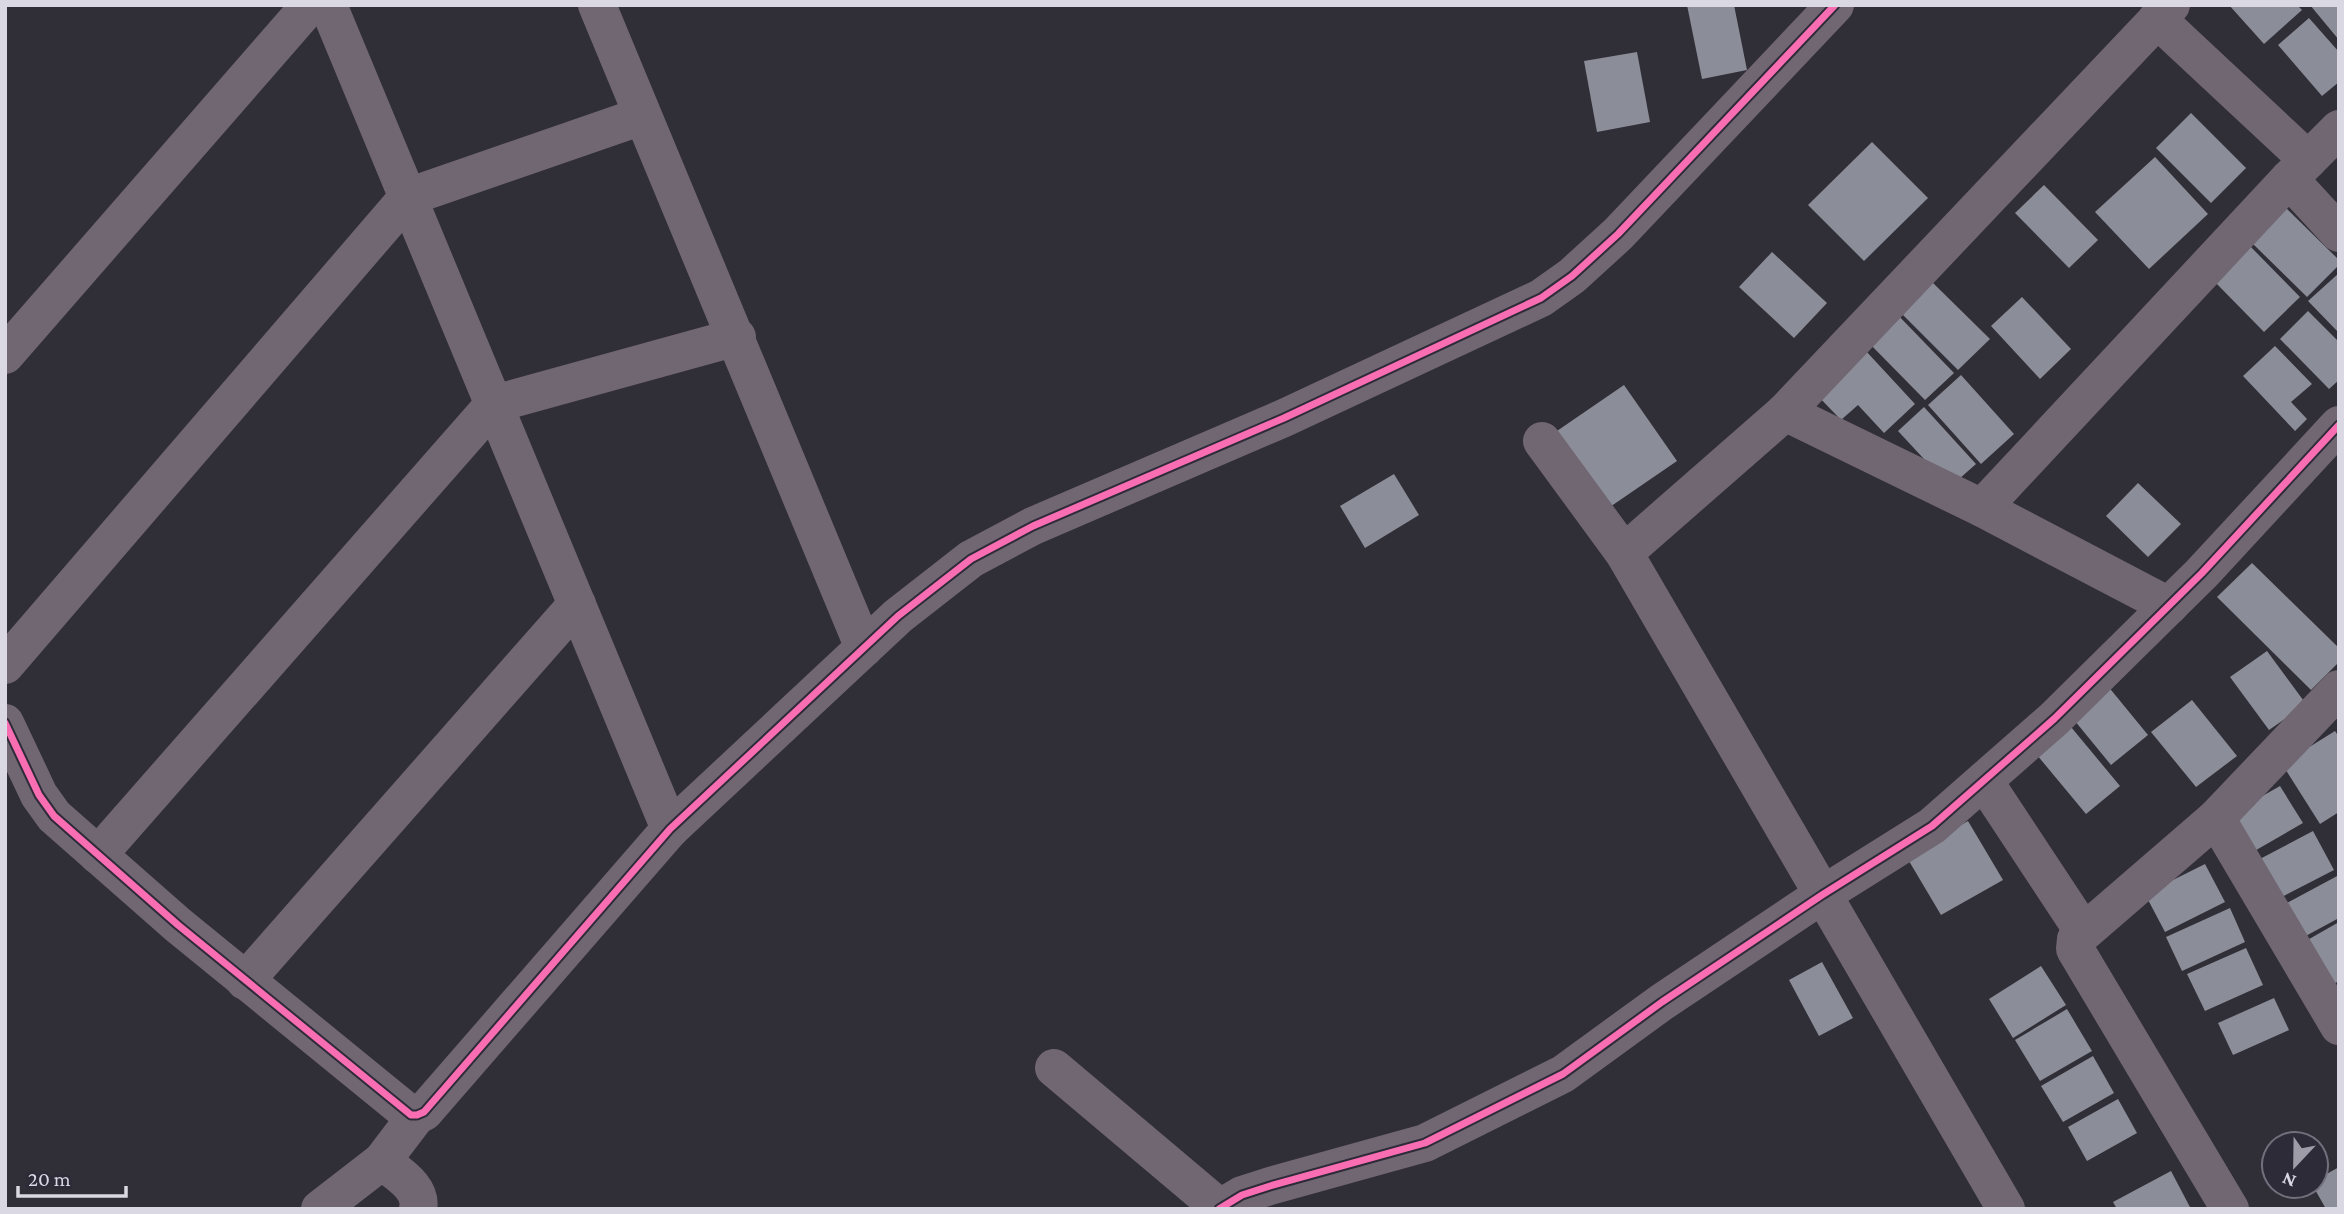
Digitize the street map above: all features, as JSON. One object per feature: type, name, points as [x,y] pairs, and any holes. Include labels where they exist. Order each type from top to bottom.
[{"type":"street","points":[[5,355],[310,5]]},
{"type":"street","points":[[328,5],[670,829]]},
{"type":"street","points":[[597,5],[864,648]]},
{"type":"street","points":[[5,723],[39,795],[54,816],[245,981],[411,1115],[417,1115],[424,1112],[670,829],[898,617],[971,559],[1023,531],[1284,418],[1541,298],[1572,276],[1618,234],[1835,5]]},
{"type":"street","points":[[1624,553],[1785,412],[2164,12],[2299,170],[2339,233]]},
{"type":"street","points":[[5,665],[408,197],[642,116]]},
{"type":"street","points":[[1982,508],[2339,129]]},
{"type":"street","points":[[98,855],[494,404],[737,337]]},
{"type":"street","points":[[1785,412],[1982,508],[2169,606]]},
{"type":"street","points":[[1054,1068],[1220,1208],[1242,1195],[1270,1186],[1425,1143],[1563,1074],[1662,1002],[1822,895],[1932,826],[2054,719],[2169,606],[2339,425]]},
{"type":"street","points":[[1542,441],[1624,553],[2006,1209]]},
{"type":"street","points":[[245,981],[577,604]]},
{"type":"street","points":[[2230,1209],[2075,949],[2076,939],[2216,818],[2337,695]]},
{"type":"street","points":[[1983,781],[2083,931]]},
{"type":"street","points":[[2216,818],[2339,1026]]},
{"type":"street","points":[[320,1209],[382,1161],[417,1115]]},
{"type":"street","points":[[382,1161],[414,1188],[419,1198],[418,1209]]},
{"type":"building","points":[[1687,5],[1734,5],[1747,70],[1702,79]]},
{"type":"building","points":[[2229,5],[2297,5],[2302,10],[2264,44]]},
{"type":"building","points":[[2310,5],[2339,5],[2339,40]]},
{"type":"building","points":[[2309,18],[2339,52],[2339,82],[2322,96],[2278,45]]},
{"type":"building","points":[[1637,52],[1650,122],[1597,132],[1584,61]]},
{"type":"building","points":[[2191,113],[2246,168],[2211,203],[2156,148]]},
{"type":"building","points":[[1872,142],[1928,198],[1864,261],[1808,205]]},
{"type":"building","points":[[2155,157],[2208,214],[2149,269],[2095,212]]},
{"type":"building","points":[[2044,185],[2098,240],[2069,268],[2015,213]]},
{"type":"building","points":[[2283,205],[2339,260],[2339,265],[2307,297],[2249,240]]},
{"type":"building","points":[[2248,244],[2300,297],[2264,332],[2212,279]]},
{"type":"building","points":[[1772,252],[1827,303],[1794,338],[1739,287]]},
{"type":"building","points":[[2339,273],[2339,333],[2308,301]]},
{"type":"building","points":[[1931,281],[1990,339],[1958,370],[1900,312]]},
{"type":"building","points":[[2022,297],[2071,349],[2040,379],[1991,326]]},
{"type":"building","points":[[1894,311],[1954,373],[1925,400],[1865,339]]},
{"type":"building","points":[[2308,311],[2339,342],[2339,380],[2329,389],[2280,339]]},
{"type":"building","points":[[2275,346],[2312,384],[2291,402],[2307,419],[2295,431],[2243,376]]},
{"type":"building","points":[[1865,350],[1915,404],[1884,433],[1858,405],[1841,420],[1817,395]]},
{"type":"building","points":[[1961,375],[2014,434],[1981,464],[1928,405]]},
{"type":"building","points":[[1624,385],[1677,461],[1607,509],[1554,433]]},
{"type":"building","points":[[1924,407],[1976,464],[1950,487],[1898,431]]},
{"type":"building","points":[[1394,474],[1419,515],[1365,548],[1340,506]]},
{"type":"building","points":[[2138,483],[2181,524],[2148,557],[2106,516]]},
{"type":"building","points":[[2252,563],[2339,648],[2339,662],[2311,690],[2217,597]]},
{"type":"building","points":[[2267,651],[2306,704],[2269,730],[2230,677]]},
{"type":"building","points":[[2107,685],[2148,735],[2111,765],[2070,715]]},
{"type":"building","points":[[2192,700],[2237,756],[2196,787],[2151,732]]},
{"type":"building","points":[[2071,727],[2120,786],[2086,814],[2037,755]]},
{"type":"building","points":[[2335,731],[2339,737],[2339,812],[2320,824],[2282,764]]},
{"type":"building","points":[[2280,786],[2303,823],[2251,853],[2229,815]]},
{"type":"building","points":[[1968,821],[2003,880],[1941,915],[1906,856]]},
{"type":"building","points":[[2313,831],[2334,870],[2278,899],[2258,860]]},
{"type":"building","points":[[2205,864],[2225,902],[2165,932],[2145,894]]},
{"type":"building","points":[[2339,875],[2339,918],[2302,938],[2283,905]]},
{"type":"building","points":[[2230,908],[2245,942],[2182,971],[2166,937]]},
{"type":"building","points":[[2339,922],[2339,981],[2330,986],[2304,942]]},
{"type":"building","points":[[2246,948],[2263,985],[2205,1011],[2187,974]]},
{"type":"building","points":[[1822,962],[1853,1018],[1819,1036],[1789,980]]},
{"type":"building","points":[[2041,966],[2066,1005],[2013,1038],[1989,999]]},
{"type":"building","points":[[2274,998],[2289,1030],[2233,1055],[2218,1023]]},
{"type":"building","points":[[2067,1009],[2092,1051],[2040,1081],[2015,1040]]},
{"type":"building","points":[[2093,1056],[2114,1093],[2063,1122],[2041,1086]]},
{"type":"building","points":[[2118,1099],[2137,1133],[2087,1161],[2068,1127]]},
{"type":"building","points":[[2339,1167],[2339,1209],[2326,1209],[2321,1200],[2330,1200],[2330,1172]]},
{"type":"building","points":[[2171,1171],[2191,1209],[2117,1209],[2113,1202]]},
{"type":"cycle path","points":[[5,723],[39,795],[54,816],[178,925],[411,1115],[417,1115],[424,1112],[670,829],[898,616],[971,559],[1033,526],[1284,418],[1541,298],[1572,276],[1618,234],[1835,5]]},
{"type":"cycle path","points":[[1219,1209],[1242,1195],[1270,1186],[1425,1143],[1563,1074],[1662,1002],[1822,895],[1932,826],[2054,719],[2202,573],[2339,425]]}]
